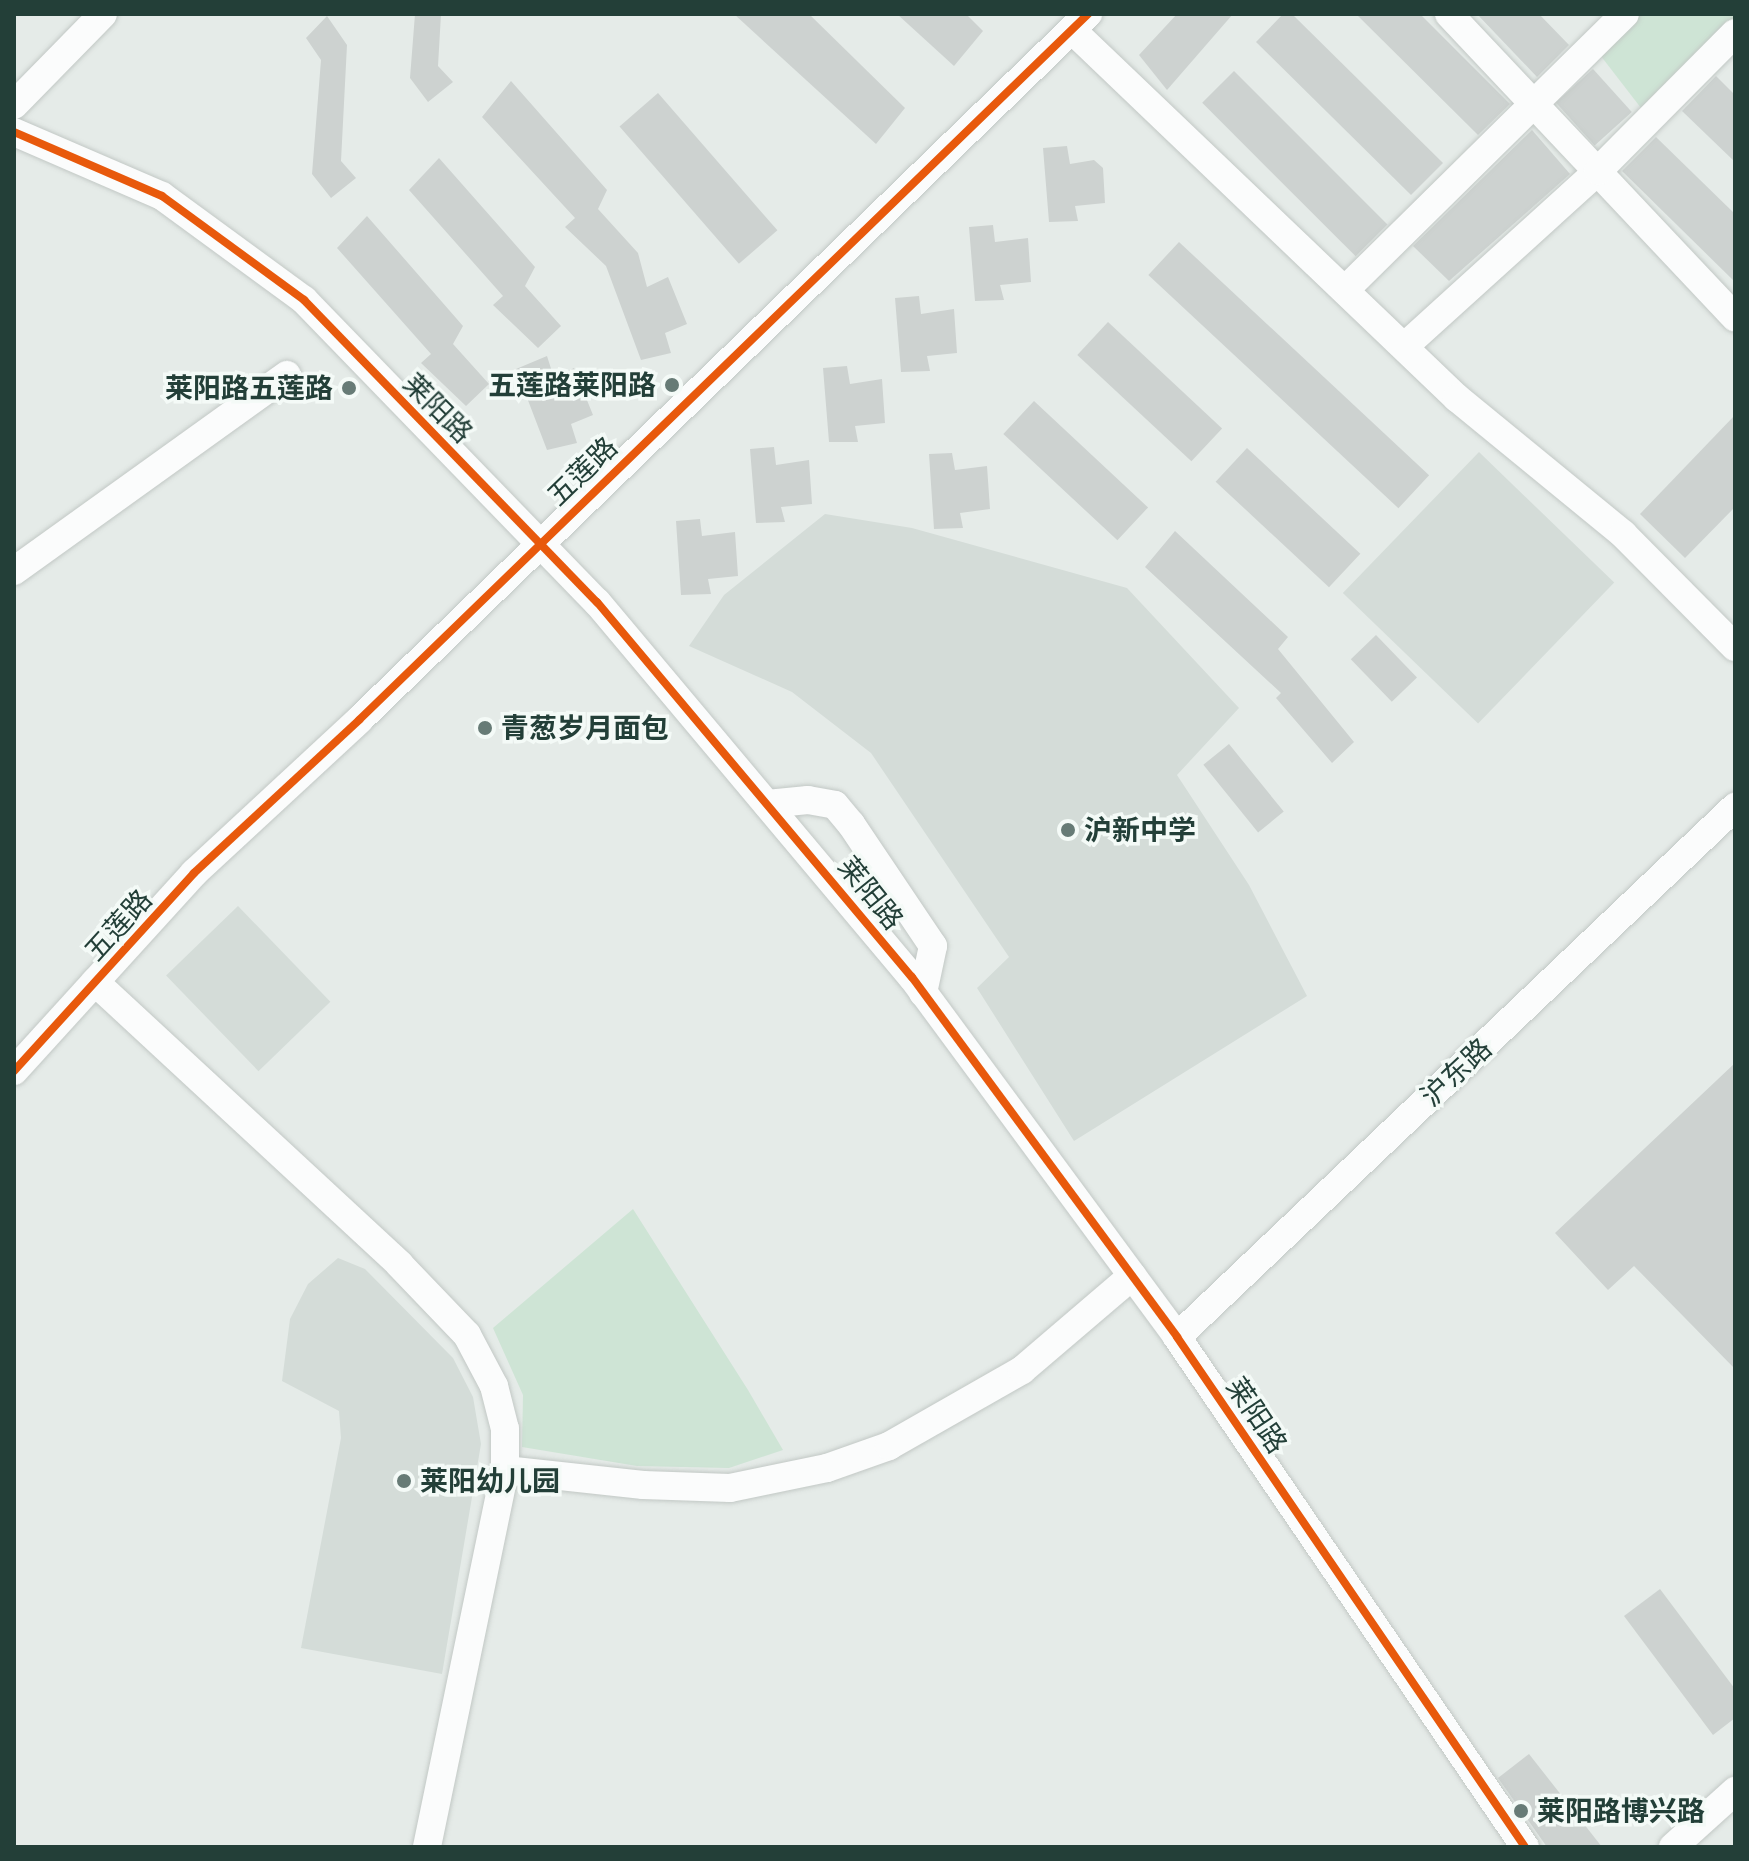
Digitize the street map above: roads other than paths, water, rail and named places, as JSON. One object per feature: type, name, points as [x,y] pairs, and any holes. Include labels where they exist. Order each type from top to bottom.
[{"type":"street","points":[[14,105],[103,14]]},
{"type":"street","points":[[1449,14],[1735,318]]},
{"type":"street","points":[[1345,290],[1625,14]]},
{"type":"street","points":[[1080,22],[1345,290],[1457,398],[1623,534],[1735,647]]},
{"type":"street","name":"五莲路","points":[[14,1071],[194,873],[359,720],[1080,22]]},
{"type":"street","points":[[1405,346],[1598,171],[1735,33]]},
{"type":"street","name":"莱阳路","points":[[14,132],[162,196],[304,300],[387,388],[542,541],[597,602],[923,993],[1177,1337],[1523,1846]]},
{"type":"street","points":[[14,571],[287,375]]},
{"type":"street","points":[[767,804],[808,800],[835,805],[851,824],[933,946],[923,993]]},
{"type":"street","name":"沪东路","points":[[1177,1337],[1735,807]]},
{"type":"street","points":[[95,982],[295,1165],[467,1335],[494,1386],[505,1429],[505,1470],[427,1847]]},
{"type":"street","points":[[505,1470],[643,1485],[730,1488],[827,1468],[889,1446],[1022,1370],[1132,1276]]},
{"type":"street","points":[[1673,1847],[1735,1791]]},
{"type":"place","name":"五莲路莱阳路","points":[[672,385]]},
{"type":"place","name":"莱阳路五莲路","points":[[349,388]]},
{"type":"place","name":"青葱岁月面包","points":[[485,728]]},
{"type":"place","name":"沪新中学","points":[[1068,830]]},
{"type":"place","name":"莱阳幼儿园","points":[[404,1481]]},
{"type":"place","name":"莱阳路博兴路","points":[[1521,1811]]}]
